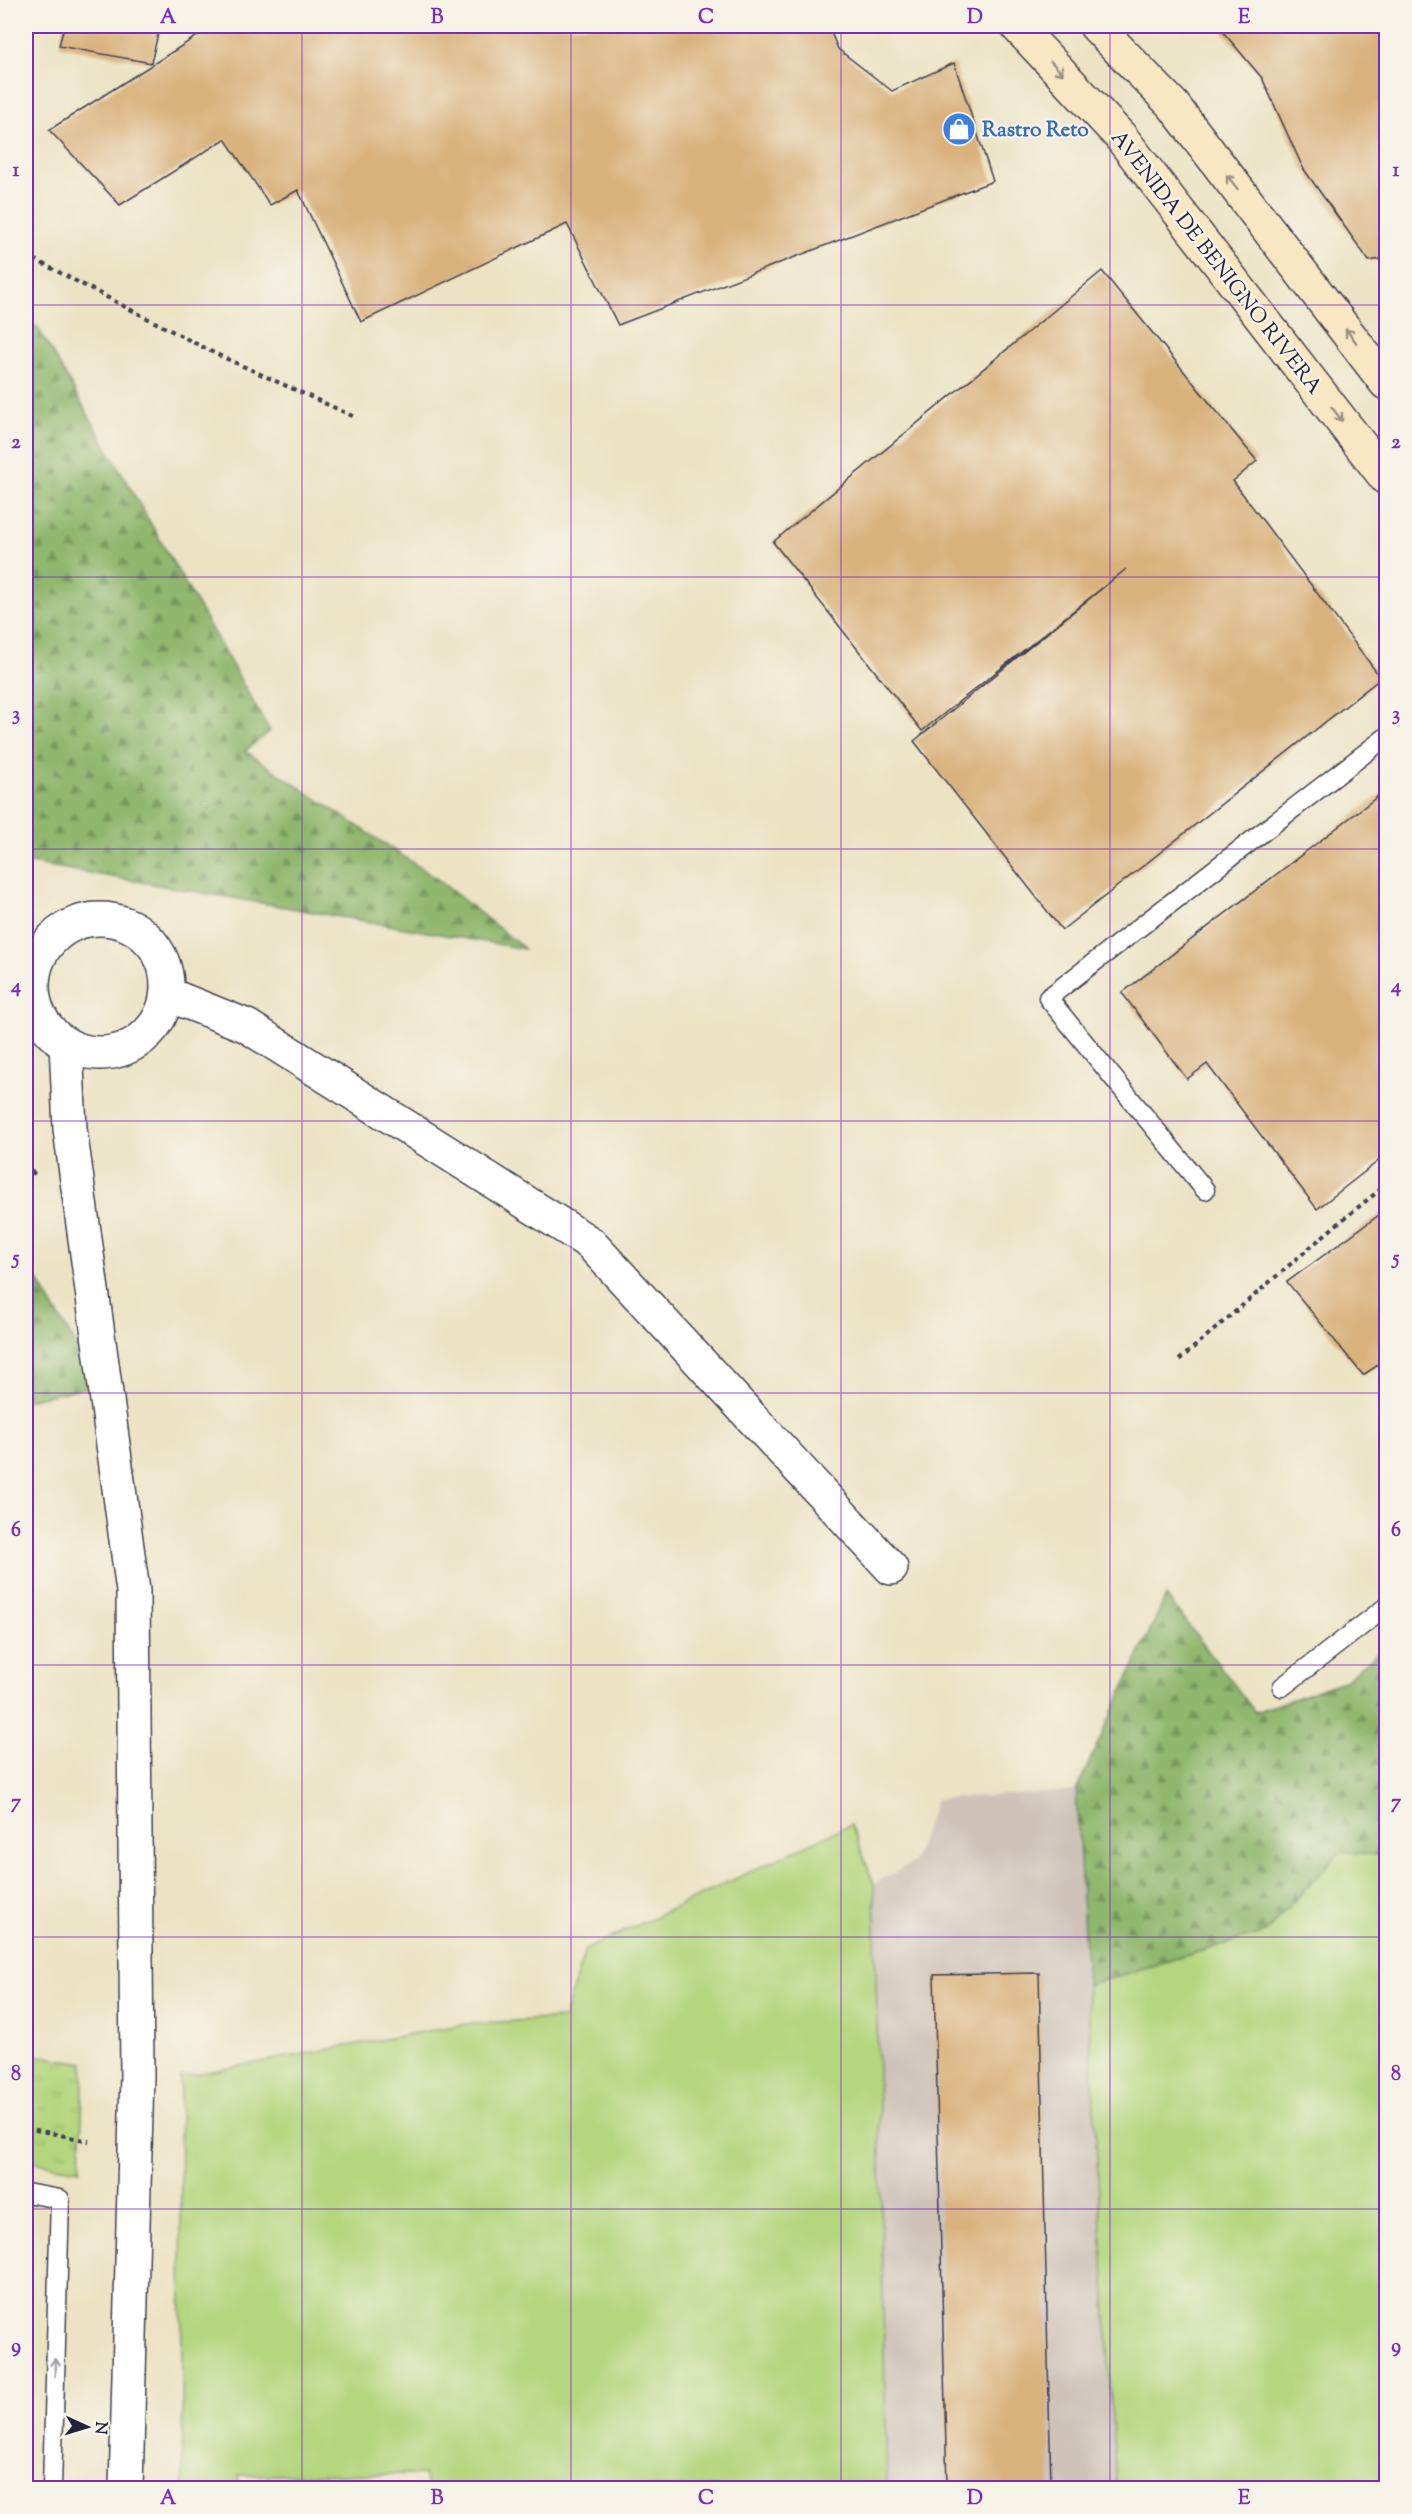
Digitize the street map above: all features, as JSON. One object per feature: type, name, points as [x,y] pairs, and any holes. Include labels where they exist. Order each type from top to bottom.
[{"type":"main road","name":"AVENIDA DE BENIGNO RIVERA","points":[[1017,26],[1120,136],[1386,478]]},
{"type":"main road","points":[[1096,26],[1173,105],[1386,383]]},
{"type":"street","points":[[91,919],[111,920],[131,926],[147,938],[160,954],[166,974],[167,994],[162,1013],[152,1030],[138,1042],[121,1051],[102,1054],[83,1052],[66,1044],[49,1031],[38,1014],[33,993],[34,973],[41,953],[54,937],[71,926],[91,919]]},
{"type":"street","points":[[167,994],[247,1026],[590,1243],[891,1568]]},
{"type":"street","points":[[66,1044],[70,1129],[133,1591],[137,2075],[126,2488]]},
{"type":"lane","points":[[1205,1190],[1048,998],[1386,737]]},
{"type":"lane","points":[[1282,1687],[1386,1607]]},
{"type":"lane","points":[[26,2193],[60,2199],[52,2488]]},
{"type":"path","points":[[26,255],[214,353],[357,418]]},
{"type":"path","points":[[1179,1360],[1386,1185]]},
{"type":"path","points":[[26,2128],[89,2141]]},
{"type":"shaded area","points":[[1076,1791],[1116,2488],[887,2488],[874,1884],[913,1862],[936,1799]]},
{"type":"green space","points":[[37,326],[270,731],[245,751],[436,878],[525,949],[26,862],[26,333]]},
{"type":"green space","points":[[26,1260],[99,1385],[26,1400]]},
{"type":"green space","points":[[1166,1596],[1255,1712],[1344,1681],[1386,1646],[1386,1856],[1341,1851],[1265,1932],[1087,1985],[1076,1791]]},
{"type":"green space","points":[[851,1824],[874,1884],[887,2488],[426,2488],[425,2474],[239,2475],[239,2488],[183,2488],[180,2077],[465,2024],[564,2018],[585,1950]]},
{"type":"green space","points":[[1341,1851],[1386,1856],[1386,2488],[1116,2488],[1087,1985],[1265,1932]]},
{"type":"green space","points":[[26,2054],[84,2063],[80,2170],[26,2161]]},
{"type":"building","points":[[64,26],[160,26],[151,63],[59,46]]},
{"type":"building","points":[[213,26],[821,26],[830,30],[838,49],[892,91],[954,63],[993,181],[618,325],[567,224],[361,322],[298,190],[270,205],[225,139],[120,205],[49,130]]},
{"type":"building","points":[[1218,26],[1386,26],[1386,258],[1369,261],[1303,168],[1262,78]]},
{"type":"building","points":[[1102,271],[1257,461],[1233,481],[1381,678],[1062,930],[914,741],[1126,569],[922,731],[773,542]]},
{"type":"building","points":[[1386,790],[1386,1155],[1317,1209],[1207,1064],[1187,1079],[1122,993]]},
{"type":"building","points":[[1386,1210],[1386,1360],[1363,1375],[1287,1282]]},
{"type":"building","points":[[1039,1973],[1051,2488],[947,2488],[934,1975]]},
{"type":"place","name":"Rastro Reto","points":[[959,129]]}]
